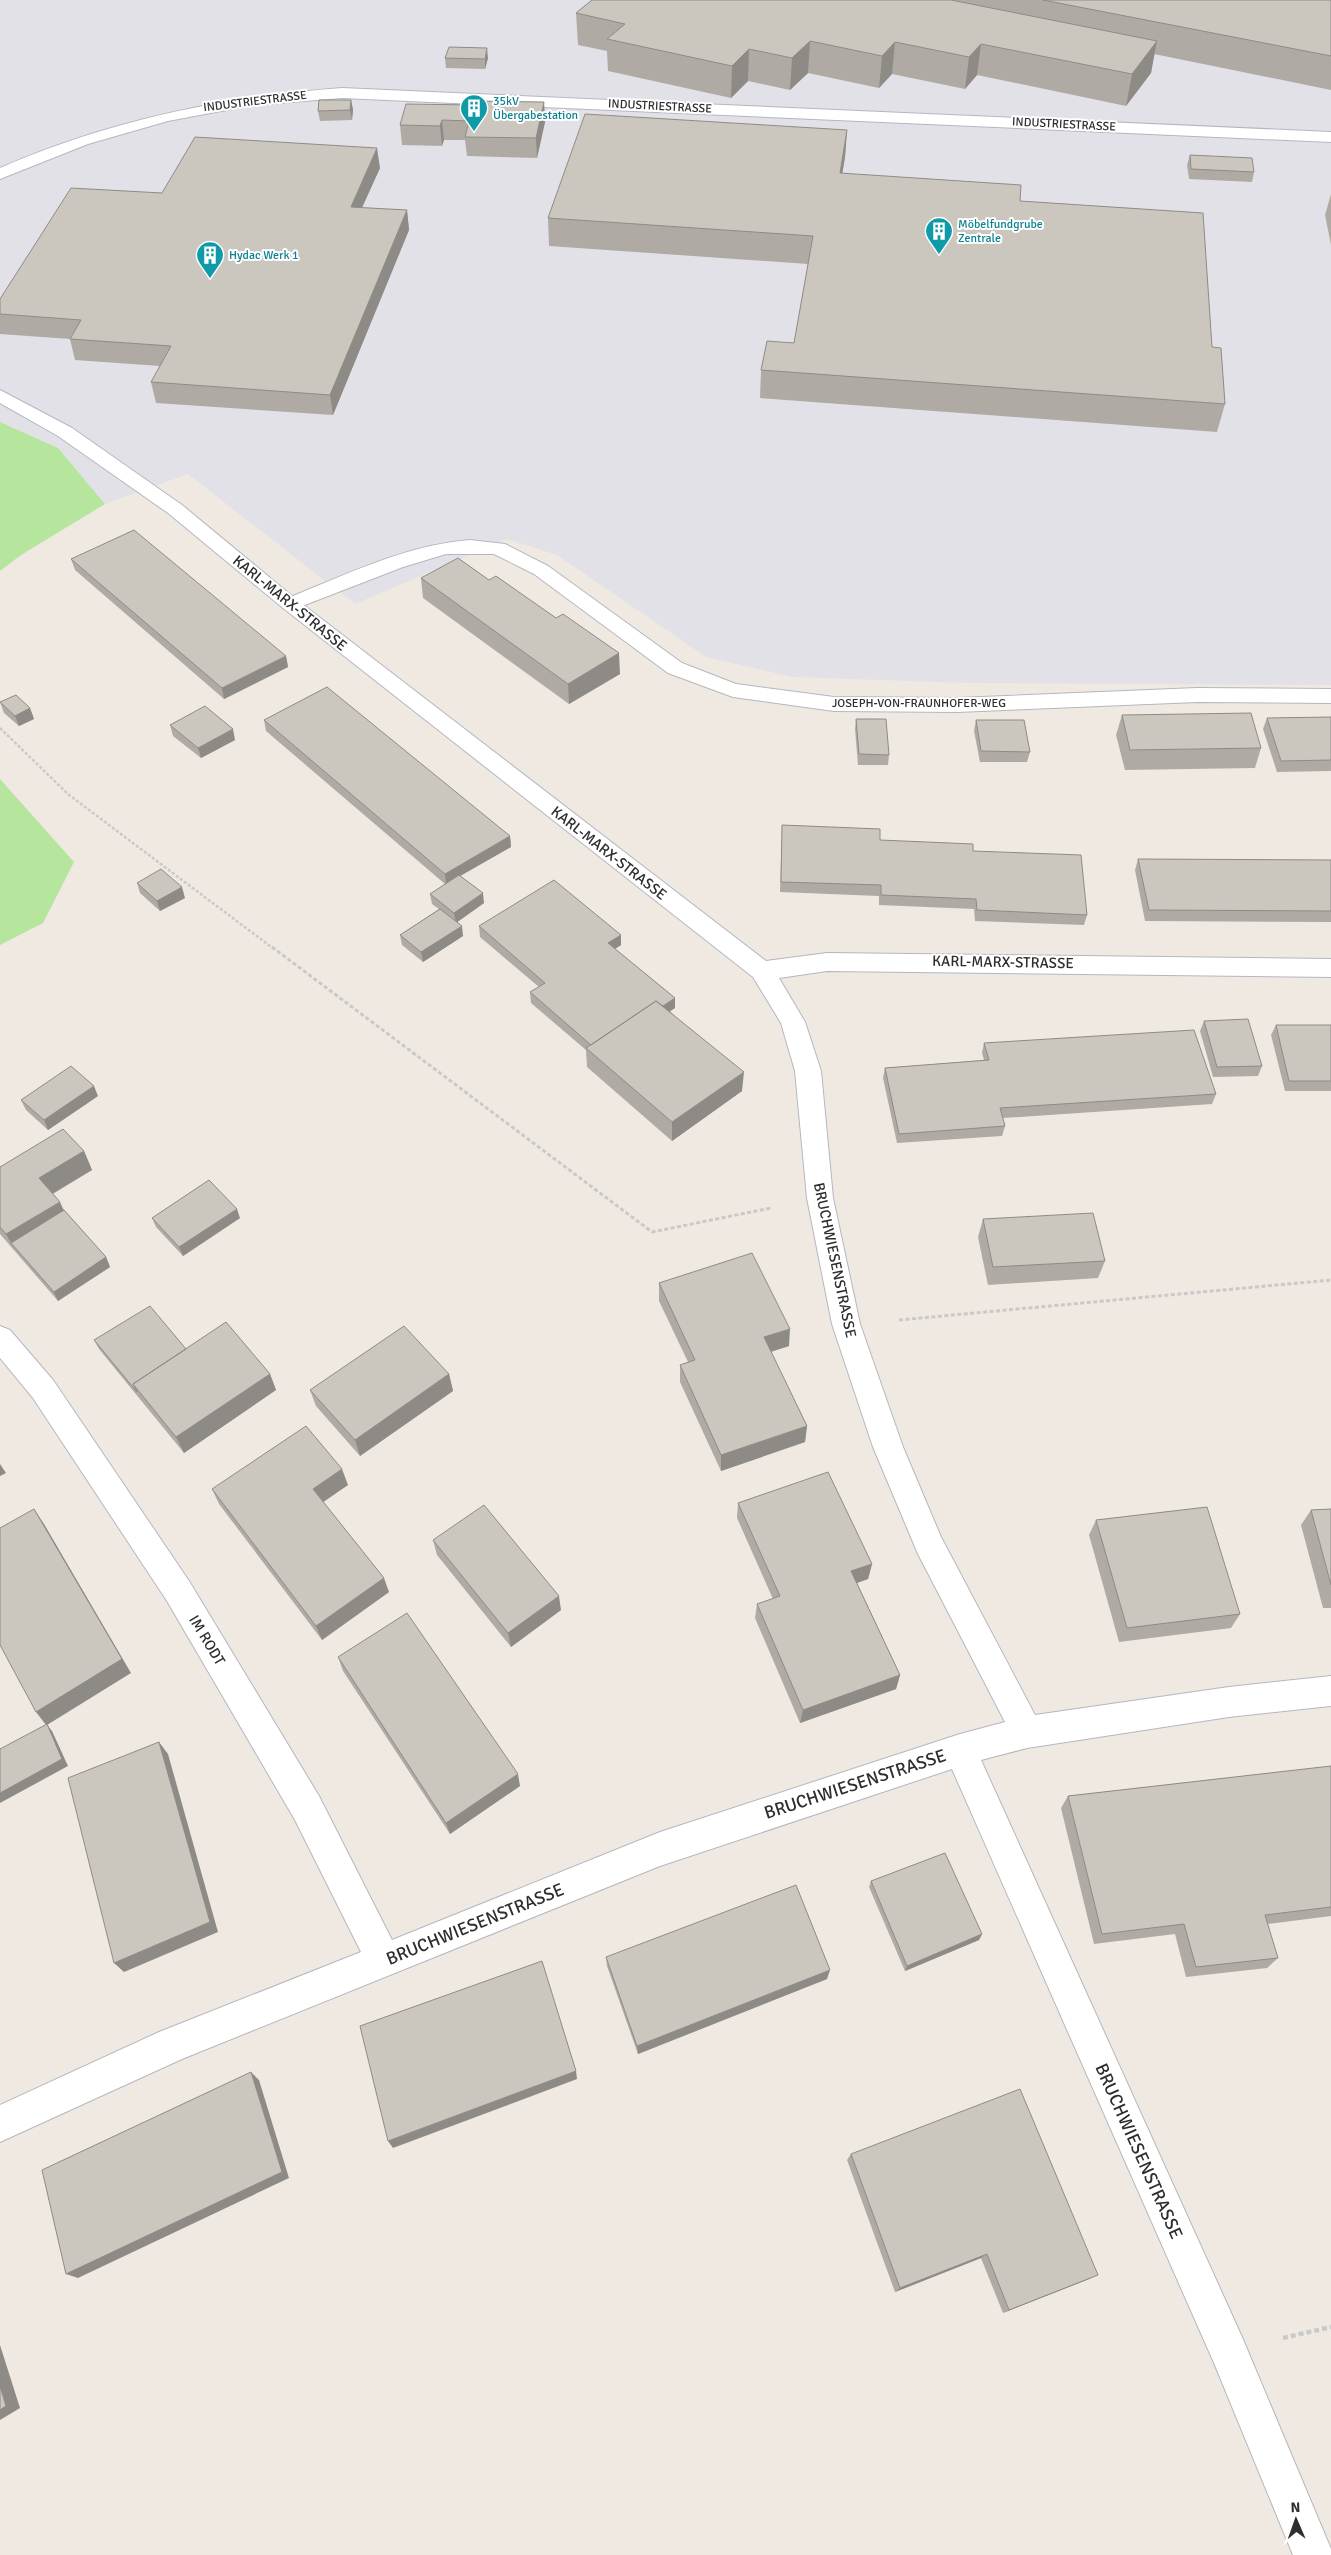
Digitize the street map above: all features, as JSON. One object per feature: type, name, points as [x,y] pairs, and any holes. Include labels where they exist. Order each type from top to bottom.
[{"type":"street","name":"INDUSTRIESTRASSE","points":[[0,174],[44,154],[130,126],[203,107],[282,96],[342,93],[1331,137]]},
{"type":"street","name":"KARL-MARX-STRASSE","points":[[0,395],[65,432],[174,509],[290,604],[762,971],[827,962],[1331,968]]},
{"type":"street","name":"JOSEPH-VON-FRAUNHOFER-WEG","points":[[290,604],[396,563],[444,548],[470,546],[498,548],[541,570],[675,668],[733,690],[834,704],[957,705],[1197,695],[1331,696]]},
{"type":"street","name":"BRUCHWIESENSTRASSE","points":[[762,971],[793,1022],[808,1071],[820,1198],[846,1324],[888,1447],[929,1544],[1027,1732]]},
{"type":"street","name":"IM RODT","points":[[0,1338],[43,1389],[178,1591],[307,1808],[384,1961]]},
{"type":"street","name":"BRUCHWIESENSTRASSE","points":[[0,2124],[172,2045],[660,1849],[960,1750],[1027,1732],[1229,1702],[1331,1691]]},
{"type":"street","name":"BRUCHWIESENSTRASSE","points":[[960,1750],[1228,2350],[1313,2555]]},
{"type":"path","points":[[0,728],[69,794],[652,1232],[820,1198]]},
{"type":"path","points":[[846,1324],[1331,1280]]},
{"type":"shaded area","points":[[0,0],[1331,0],[1331,685],[967,683],[792,677],[706,657],[557,555],[507,539],[355,604],[188,474],[105,504],[58,448],[0,422]]},
{"type":"green space","points":[[0,422],[58,448],[105,504],[21,555],[0,571]]},
{"type":"green space","points":[[0,779],[74,862],[43,923],[0,945]]},
{"type":"building","points":[[592,0],[951,0],[1157,41],[1132,74],[981,44],[969,57],[895,42],[882,56],[810,41],[792,58],[749,49],[732,66],[607,39],[625,24],[576,13]]},
{"type":"building","points":[[1043,0],[1331,0],[1331,56]]},
{"type":"building","points":[[449,47],[487,48],[485,59],[445,58]]},
{"type":"building","points":[[319,100],[351,100],[350,110],[318,111]]},
{"type":"building","points":[[474,101],[544,102],[536,138],[465,137],[469,121],[442,120],[440,126],[400,125],[406,104],[473,105]]},
{"type":"building","name":"Möbelfundgrube Zentrale","points":[[585,114],[847,130],[840,173],[1021,185],[1020,201],[1203,213],[1212,347],[1221,348],[1225,404],[761,370],[767,341],[794,343],[813,236],[548,218]]},
{"type":"building","name":"Hydac Werk 1","points":[[195,137],[377,148],[351,207],[407,210],[330,395],[151,382],[171,346],[70,339],[81,320],[0,314],[0,299],[71,188],[162,193]]},
{"type":"building","points":[[1190,155],[1252,158],[1254,172],[1191,169]]},
{"type":"building","points":[[134,530],[286,656],[222,688],[71,559]]},
{"type":"building","points":[[458,558],[489,580],[496,576],[556,618],[563,614],[619,653],[568,684],[421,578]]},
{"type":"building","points":[[327,687],[510,836],[445,874],[264,720]]},
{"type":"building","points":[[16,695],[30,708],[15,716],[0,702]]},
{"type":"building","points":[[205,706],[233,729],[198,748],[170,725]]},
{"type":"building","points":[[1251,713],[1261,748],[1130,750],[1122,715]]},
{"type":"building","points":[[1331,717],[1331,760],[1281,761],[1267,718]]},
{"type":"building","points":[[856,719],[886,719],[889,755],[859,754]]},
{"type":"building","points":[[976,720],[1024,720],[1030,752],[981,751]]},
{"type":"building","points":[[782,825],[880,829],[880,840],[973,844],[973,851],[1081,855],[1087,915],[977,910],[976,899],[881,895],[881,885],[781,882]]},
{"type":"building","points":[[1138,859],[1331,860],[1331,911],[1149,910]]},
{"type":"building","points":[[161,869],[182,887],[157,901],[137,883]]},
{"type":"building","points":[[459,875],[483,893],[454,913],[430,894]]},
{"type":"building","points":[[554,880],[621,935],[608,943],[675,998],[663,1006],[656,1001],[591,1045],[530,992],[545,983],[479,926]]},
{"type":"building","points":[[440,909],[462,926],[421,952],[400,935]]},
{"type":"building","points":[[656,1001],[744,1072],[672,1122],[586,1048]]},
{"type":"building","points":[[1248,1019],[1262,1066],[1217,1067],[1204,1021]]},
{"type":"building","points":[[1276,1025],[1331,1025],[1331,1081],[1289,1081]]},
{"type":"building","points":[[1194,1030],[1216,1094],[1000,1108],[1005,1126],[899,1134],[885,1068],[989,1060],[984,1043]]},
{"type":"building","points":[[71,1066],[94,1086],[44,1120],[21,1100]]},
{"type":"building","points":[[63,1129],[84,1151],[39,1178],[60,1202],[6,1234],[0,1227],[0,1167]]},
{"type":"building","points":[[209,1180],[237,1209],[179,1247],[152,1218]]},
{"type":"building","points":[[64,1210],[106,1257],[54,1292],[11,1243]]},
{"type":"building","points":[[1093,1213],[1105,1261],[993,1267],[983,1219]]},
{"type":"building","points":[[752,1253],[790,1329],[764,1337],[807,1426],[721,1455],[680,1365],[695,1360],[659,1283]]},
{"type":"building","points":[[150,1306],[186,1349],[133,1384],[137,1392],[94,1340]]},
{"type":"building","points":[[226,1322],[270,1374],[176,1437],[133,1384]]},
{"type":"building","points":[[404,1326],[449,1374],[355,1440],[310,1390]]},
{"type":"building","points":[[306,1426],[342,1469],[313,1489],[384,1578],[316,1626],[212,1489]]},
{"type":"building","points":[[828,1472],[872,1564],[851,1571],[900,1675],[803,1710],[757,1604],[780,1596],[738,1503]]},
{"type":"building","points":[[484,1505],[559,1596],[508,1633],[433,1540]]},
{"type":"building","points":[[1207,1507],[1240,1614],[1127,1628],[1096,1520]]},
{"type":"building","points":[[34,1509],[122,1659],[36,1712],[0,1645],[0,1528]]},
{"type":"building","points":[[1331,1509],[1331,1585],[1311,1510]]},
{"type":"building","points":[[407,1613],[518,1774],[446,1823],[338,1657]]},
{"type":"building","points":[[47,1724],[62,1759],[0,1793],[0,1749]]},
{"type":"building","points":[[159,1742],[210,1922],[114,1963],[68,1778]]},
{"type":"building","points":[[1331,1766],[1331,1907],[1265,1915],[1278,1958],[1196,1967],[1184,1924],[1102,1934],[1068,1796]]},
{"type":"building","points":[[945,1853],[982,1934],[907,1966],[871,1881]]},
{"type":"building","points":[[796,1885],[830,1970],[637,2046],[606,1957]]},
{"type":"building","points":[[542,1961],[576,2071],[388,2141],[360,2026]]},
{"type":"building","points":[[251,2072],[282,2172],[66,2274],[42,2170]]},
{"type":"building","points":[[1020,2089],[1098,2275],[1009,2310],[987,2254],[900,2288],[851,2154]]},
{"type":"building","points":[[0,2386],[6,2406],[0,2410]]},
{"type":"place","name":"35kV Übergabestation","points":[[474,132]]},
{"type":"place","name":"Möbelfundgrube Zentrale","points":[[939,255]]},
{"type":"place","name":"Hydac Werk 1","points":[[210,279]]}]
